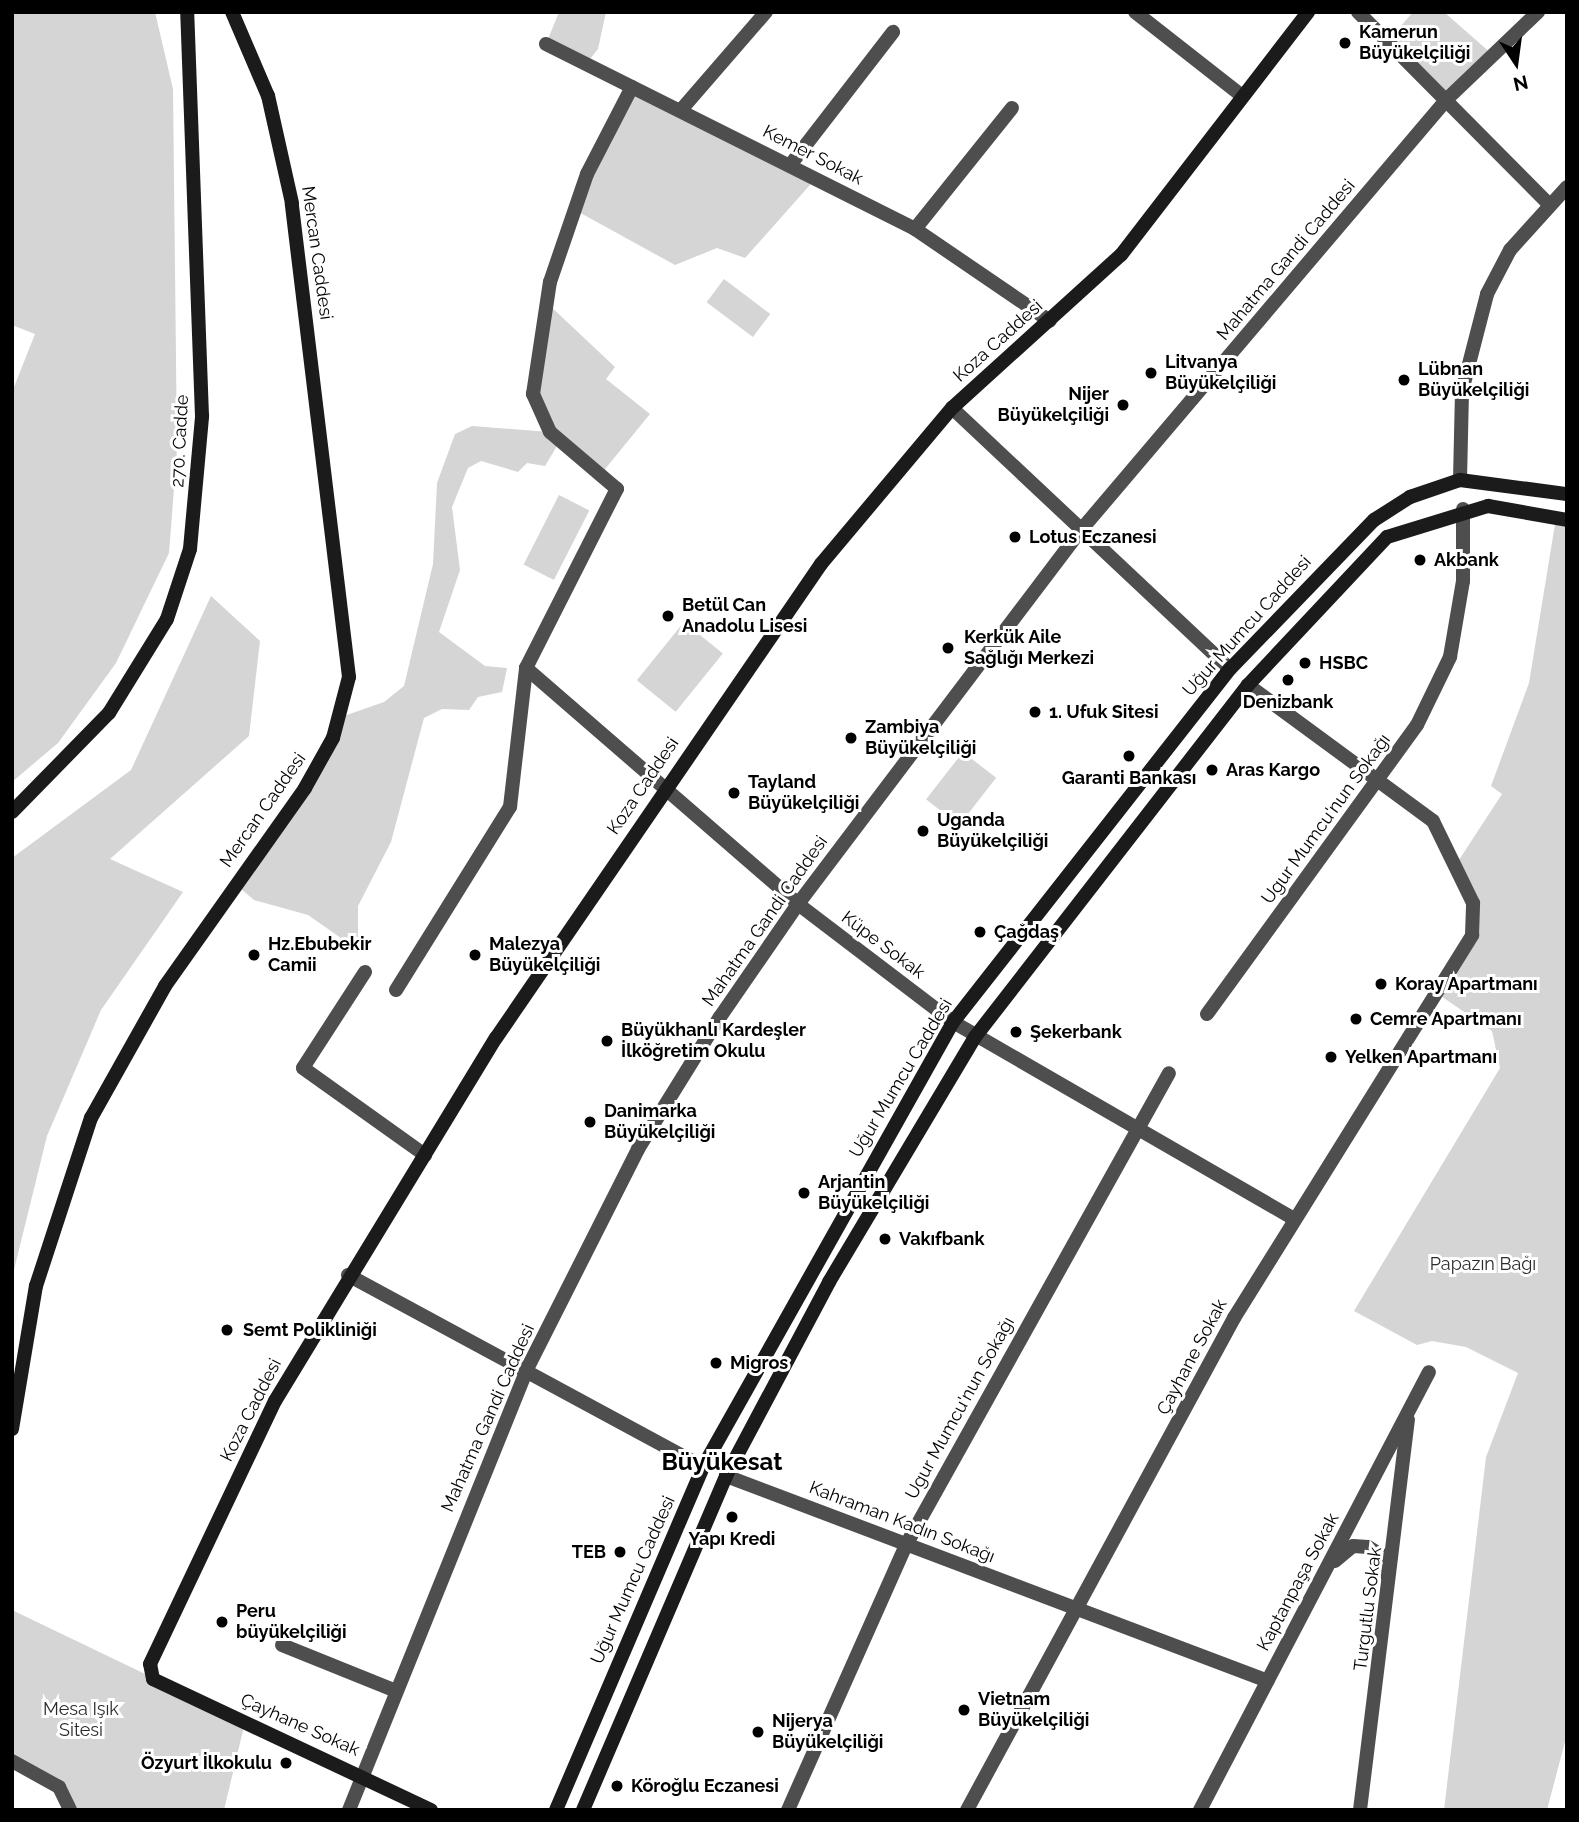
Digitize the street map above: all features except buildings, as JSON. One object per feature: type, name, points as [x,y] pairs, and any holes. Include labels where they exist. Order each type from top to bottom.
[{"type":"main road","name":"270. Cadde","points":[[12,812],[109,713],[167,619],[190,549],[202,404],[187,12]]},
{"type":"main road","name":"Mercan Caddesi","points":[[12,1429],[36,1286],[91,1118],[165,986],[305,788],[333,738],[349,677],[342,576],[292,203],[268,96],[232,12]]},
{"type":"main road","name":"Koza Caddesi","points":[[153,1679],[150,1664],[275,1401],[348,1275],[496,1038],[821,564],[952,408],[1121,255],[1241,95],[1308,12]]},
{"type":"main road","name":"Uğur Mumcu Caddesi","points":[[556,1810],[703,1467],[953,1022],[1230,669],[1374,520],[1410,497],[1460,480],[1567,494]]},
{"type":"main road","points":[[583,1810],[726,1476],[829,1282],[975,1037],[1248,685],[1387,537],[1463,509],[1488,506],[1567,520]]},
{"type":"main road","points":[[1230,669],[1248,685]]},
{"type":"main road","name":"Kahraman Kadın Sokağı","points":[[703,1467],[726,1476]]},
{"type":"main road","name":"Çayhane Sokak","points":[[153,1679],[362,1774],[431,1810]]},
{"type":"street","points":[[681,110],[766,12]]},
{"type":"street","points":[[1135,12],[1241,95]]},
{"type":"street","points":[[1358,12],[1548,203]]},
{"type":"street","name":"Mahatma Gandi Caddesi","points":[[349,1810],[394,1690],[526,1371],[649,1131],[797,904],[1082,530],[1447,99],[1538,12]]},
{"type":"street","points":[[792,164],[894,32]]},
{"type":"street","name":"Kemer Sokak","points":[[546,44],[792,164],[915,229],[1050,321]]},
{"type":"street","points":[[396,990],[510,807],[526,668],[617,489],[550,432],[533,394],[550,282],[587,174],[632,87]]},
{"type":"street","points":[[915,229],[1012,108]]},
{"type":"street","points":[[1460,480],[1462,391],[1487,294],[1548,203],[1567,187]]},
{"type":"street","points":[[952,408],[1230,669]]},
{"type":"street","name":"Ugur Mumcu'nun Sokağı","points":[[1207,1014],[1381,781],[1450,657],[1463,581],[1463,509]]},
{"type":"street","name":"Küpe Sokak","points":[[526,668],[664,791],[797,904],[953,1022],[1136,1131],[1292,1219]]},
{"type":"street","points":[[1248,685],[1381,781]]},
{"type":"street","name":"Çayhane Sokak","points":[[967,1810],[1292,1219],[1472,934],[1473,903],[1433,821],[1381,781]]},
{"type":"street","points":[[365,972],[303,1068],[425,1155]]},
{"type":"street","name":"Ugur Mumcu'nun Sokağı","points":[[788,1810],[906,1545],[1169,1073]]},
{"type":"street","name":"Kahraman Kadın Sokağı","points":[[348,1275],[703,1467]]},
{"type":"street","name":"Kaptanpaşa Sokak","points":[[1200,1810],[1429,1372]]},
{"type":"street","name":"Turgutlu Sokak","points":[[1360,1810],[1390,1603],[1409,1412]]},
{"type":"street","name":"Kahraman Kadın Sokağı","points":[[726,1476],[1268,1681]]},
{"type":"street","points":[[1326,1573],[1353,1546],[1368,1547],[1383,1556],[1390,1603]]},
{"type":"street","points":[[282,1645],[394,1690]]},
{"type":"street","points":[[12,1761],[59,1787],[70,1810]]},
{"type":"green space","points":[[12,12],[155,12],[173,89],[177,450],[169,553],[116,663],[58,743],[12,782],[12,392],[35,334],[12,325]]},
{"type":"green space","points":[[559,12],[606,12],[598,49],[586,64],[546,44]]},
{"type":"green space","points":[[1413,12],[1444,12],[1493,55],[1447,99],[1388,41]]},
{"type":"green space","points":[[632,87],[817,177],[745,258],[717,248],[675,265],[575,210]]},
{"type":"green space","points":[[724,279],[770,314],[753,337],[707,302]]},
{"type":"green space","points":[[547,303],[615,367],[606,379],[650,414],[601,474],[560,441],[545,466],[527,463],[518,472],[481,461],[468,468],[452,507],[460,570],[439,632],[485,666],[507,668],[502,692],[478,697],[469,710],[442,709],[424,718],[391,842],[358,906],[358,938],[351,945],[308,915],[254,900],[241,889],[341,717],[384,702],[404,686],[433,564],[437,483],[455,434],[472,426],[549,432],[533,394]]},
{"type":"green space","points":[[559,495],[589,510],[554,580],[524,564]]},
{"type":"green space","name":"Papazın Bağı","points":[[1556,518],[1567,520],[1567,1734],[1547,1810],[1444,1810],[1486,1457],[1518,1373],[1466,1347],[1432,1341],[1417,1345],[1354,1311],[1500,1068],[1492,1031],[1435,992],[1472,935],[1473,903],[1457,863],[1502,794],[1491,786],[1529,683]]},
{"type":"green space","points":[[211,596],[260,641],[249,736],[110,859],[183,892],[101,1010],[47,1136],[12,1278],[12,858],[131,770]]},
{"type":"green space","points":[[684,622],[723,653],[676,712],[637,680]]},
{"type":"green space","points":[[963,752],[996,778],[959,825],[926,799]]},
{"type":"green space","name":"Mesa Işık Sitesi","points":[[12,1610],[245,1722],[224,1810],[70,1810],[66,1796],[12,1761]]},
{"type":"place","name":"Kamerun Büyükelçiliği","points":[[1345,43]]},
{"type":"place","name":"Litvanya Büyükelçiliği","points":[[1151,373]]},
{"type":"place","name":"Lübnan Büyükelçiliği","points":[[1404,380]]},
{"type":"place","name":"Nijer Büyükelçiliği","points":[[1123,405]]},
{"type":"place","name":"Lotus Eczanesi","points":[[1015,537]]},
{"type":"place","name":"Akbank","points":[[1420,560]]},
{"type":"place","name":"Betül Can Anadolu Lisesi","points":[[668,616]]},
{"type":"place","name":"Kerkük Aile Sağlığı Merkezi","points":[[948,648]]},
{"type":"place","name":"HSBC","points":[[1305,663]]},
{"type":"place","name":"Denizbank","points":[[1288,680]]},
{"type":"place","name":"1. Ufuk Sitesi","points":[[1035,712]]},
{"type":"place","name":"Zambiya Büyükelçiliği","points":[[851,738]]},
{"type":"place","name":"Garanti Bankası","points":[[1129,756]]},
{"type":"place","name":"Aras Kargo","points":[[1212,770]]},
{"type":"place","name":"Tayland Büyükelçiliği","points":[[734,793]]},
{"type":"place","name":"Uganda Büyükelçiliği","points":[[923,831]]},
{"type":"place","name":"Çağdaş","points":[[980,932]]},
{"type":"place","name":"Hz.Ebubekir Camii","points":[[254,955]]},
{"type":"place","name":"Malezya Büyükelçiliği","points":[[475,955]]},
{"type":"place","name":"Koray Apartmanı","points":[[1381,984]]},
{"type":"place","name":"Cemre Apartmanı","points":[[1356,1019]]},
{"type":"place","name":"Şekerbank","points":[[1016,1032]]},
{"type":"place","name":"Büyükhanlı Kardeşler İlköğretim Okulu","points":[[607,1041]]},
{"type":"place","name":"Yelken Apartmanı","points":[[1331,1057]]},
{"type":"place","name":"Danimarka Büyükelçiliği","points":[[590,1122]]},
{"type":"place","name":"Arjantin Büyükelçiliği","points":[[804,1193]]},
{"type":"place","name":"Vakıfbank","points":[[885,1239]]},
{"type":"place","name":"Semt Polikliniği","points":[[227,1330]]},
{"type":"place","name":"Migros","points":[[716,1363]]},
{"type":"place","name":"Yapı Kredi","points":[[732,1517]]},
{"type":"place","name":"TEB","points":[[620,1552]]},
{"type":"place","name":"Peru büyükelçiliği","points":[[222,1622]]},
{"type":"place","name":"Vietnam Büyükelçiliği","points":[[964,1710]]},
{"type":"place","name":"Nijerya Büyükelçiliği","points":[[758,1732]]},
{"type":"place","name":"Özyurt İlkokulu","points":[[286,1763]]},
{"type":"place","name":"Köroğlu Eczanesi","points":[[617,1786]]},
{"type":"district","name":"Büyükesat","points":[[722,1462]]}]
